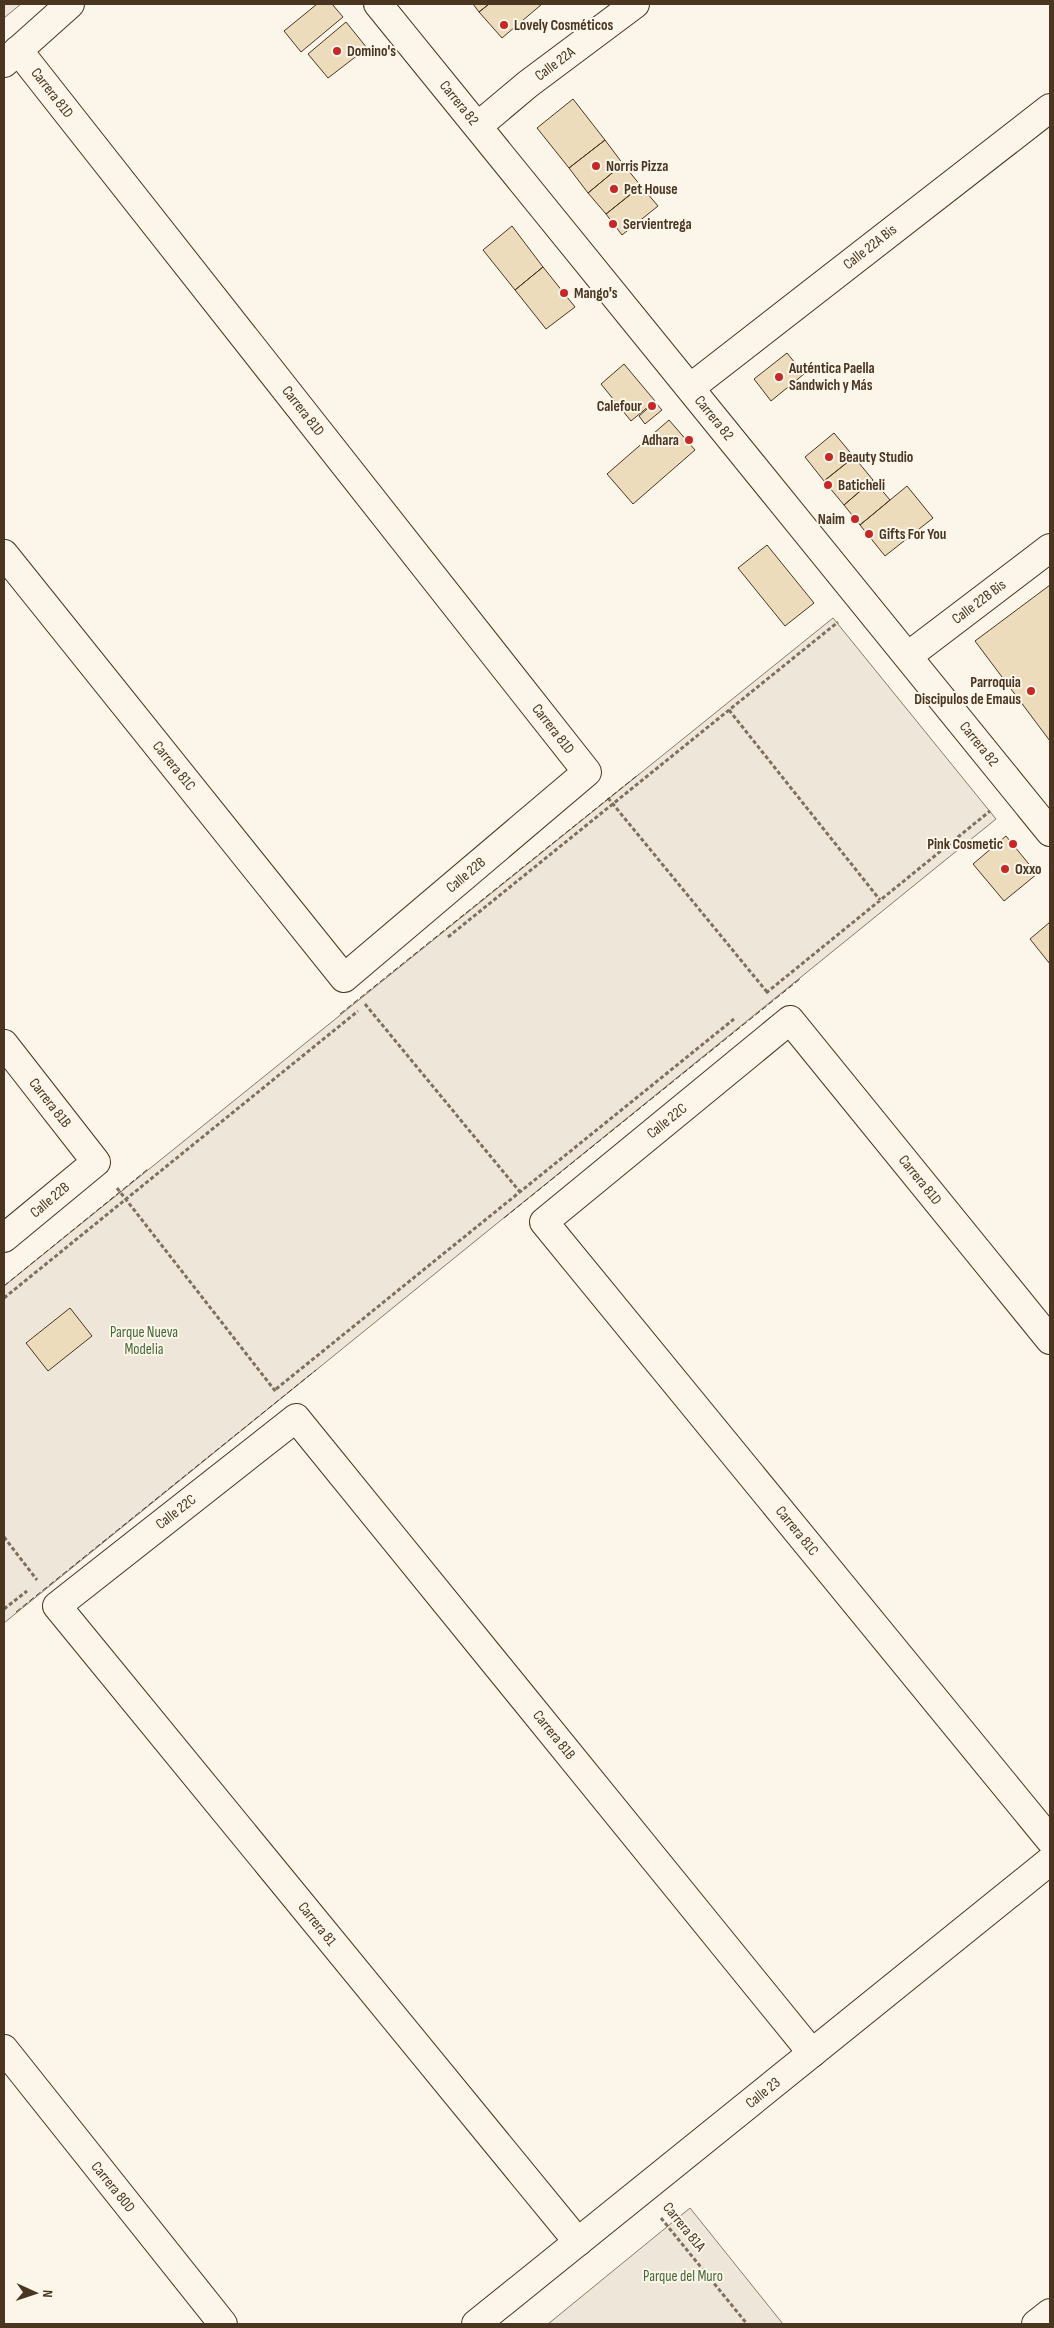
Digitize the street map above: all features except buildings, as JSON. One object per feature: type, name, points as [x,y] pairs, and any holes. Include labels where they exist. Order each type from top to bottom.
[{"type":"street","points":[[11,56],[70,4]]},
{"type":"street","name":"Carrera 82","points":[[378,4],[1050,832]]},
{"type":"street","name":"Calle 22A","points":[[478,126],[528,84],[635,4]]},
{"type":"street","name":"Carrera 81D","points":[[11,56],[587,772]]},
{"type":"street","name":"Calle 22A Bis","points":[[690,388],[1050,108]]},
{"type":"street","name":"Calle 22B Bis","points":[[908,656],[1050,548]]},
{"type":"street","name":"Carrera 81C","points":[[4,554],[344,978]]},
{"type":"street","name":"Calle 22B","points":[[344,978],[587,772]]},
{"type":"street","name":"Carrera 81D","points":[[790,1020],[1050,1340]]},
{"type":"street","name":"Calle 22C","points":[[544,1222],[790,1020]]},
{"type":"street","name":"Carrera 81B","points":[[4,1044],[96,1162]]},
{"type":"street","name":"Calle 22B","points":[[4,1238],[96,1162]]},
{"type":"street","name":"Carrera 81C","points":[[544,1222],[1050,1840]]},
{"type":"street","name":"Calle 22C","points":[[57,1606],[296,1418]]},
{"type":"street","name":"Carrera 81B","points":[[296,1418],[812,2053]]},
{"type":"street","name":"Carrera 81","points":[[57,1606],[578,2242]]},
{"type":"street","name":"Calle 23","points":[[476,2324],[1050,1861]]},
{"type":"street","name":"Carrera 80D","points":[[4,2049],[223,2324]]},
{"type":"street","points":[[1036,2324],[1050,2313]]},
{"type":"path","points":[[729,710],[880,900]]},
{"type":"path","points":[[587,772],[790,1020]]},
{"type":"path","points":[[759,998],[990,811]]},
{"type":"path","points":[[344,978],[544,1222]]},
{"type":"path","points":[[266,1396],[736,1017]]},
{"type":"path","points":[[96,1162],[296,1418]]},
{"type":"path","points":[[4,1537],[57,1606]]},
{"type":"path","points":[[4,1609],[46,1575]]},
{"type":"path","name":"Carrera 81A","points":[[640,2191],[747,2324]]},
{"type":"green space","points":[[4,4],[21,4],[4,18]]},
{"type":"green space","name":"Parque Nueva Modelia","points":[[833,618],[996,819],[4,1623],[4,1286]]},
{"type":"green space","name":"Parque del Muro","points":[[690,2208],[783,2324],[548,2324]]},
{"type":"fence","points":[[340,1014],[639,774]]},
{"type":"fence","points":[[504,1218],[800,979]]},
{"type":"fence","points":[[4,1286],[148,1169]]},
{"type":"fence","points":[[16,1612],[316,1370]]},
{"type":"place","name":"Lovely Cosméticos","points":[[504,25]]},
{"type":"place","name":"Domino's","points":[[337,51]]},
{"type":"place","name":"Norris Pizza","points":[[596,166]]},
{"type":"place","name":"Pet House","points":[[614,189]]},
{"type":"place","name":"Servientrega","points":[[613,224]]},
{"type":"place","name":"Mango's","points":[[564,293]]},
{"type":"place","name":"Auténtica Paella Sandwich y Más","points":[[779,377]]},
{"type":"place","name":"Calefour","points":[[652,406]]},
{"type":"place","name":"Adhara","points":[[689,440]]},
{"type":"place","name":"Beauty Studio","points":[[829,457]]},
{"type":"place","name":"Baticheli","points":[[828,485]]},
{"type":"place","name":"Naim","points":[[855,519]]},
{"type":"place","name":"Gifts For You","points":[[869,534]]},
{"type":"place","name":"Parroquia Discipulos de Emaus","points":[[1031,691]]},
{"type":"place","name":"Pink Cosmetic","points":[[1013,844]]},
{"type":"place","name":"Oxxo","points":[[1005,869]]}]
